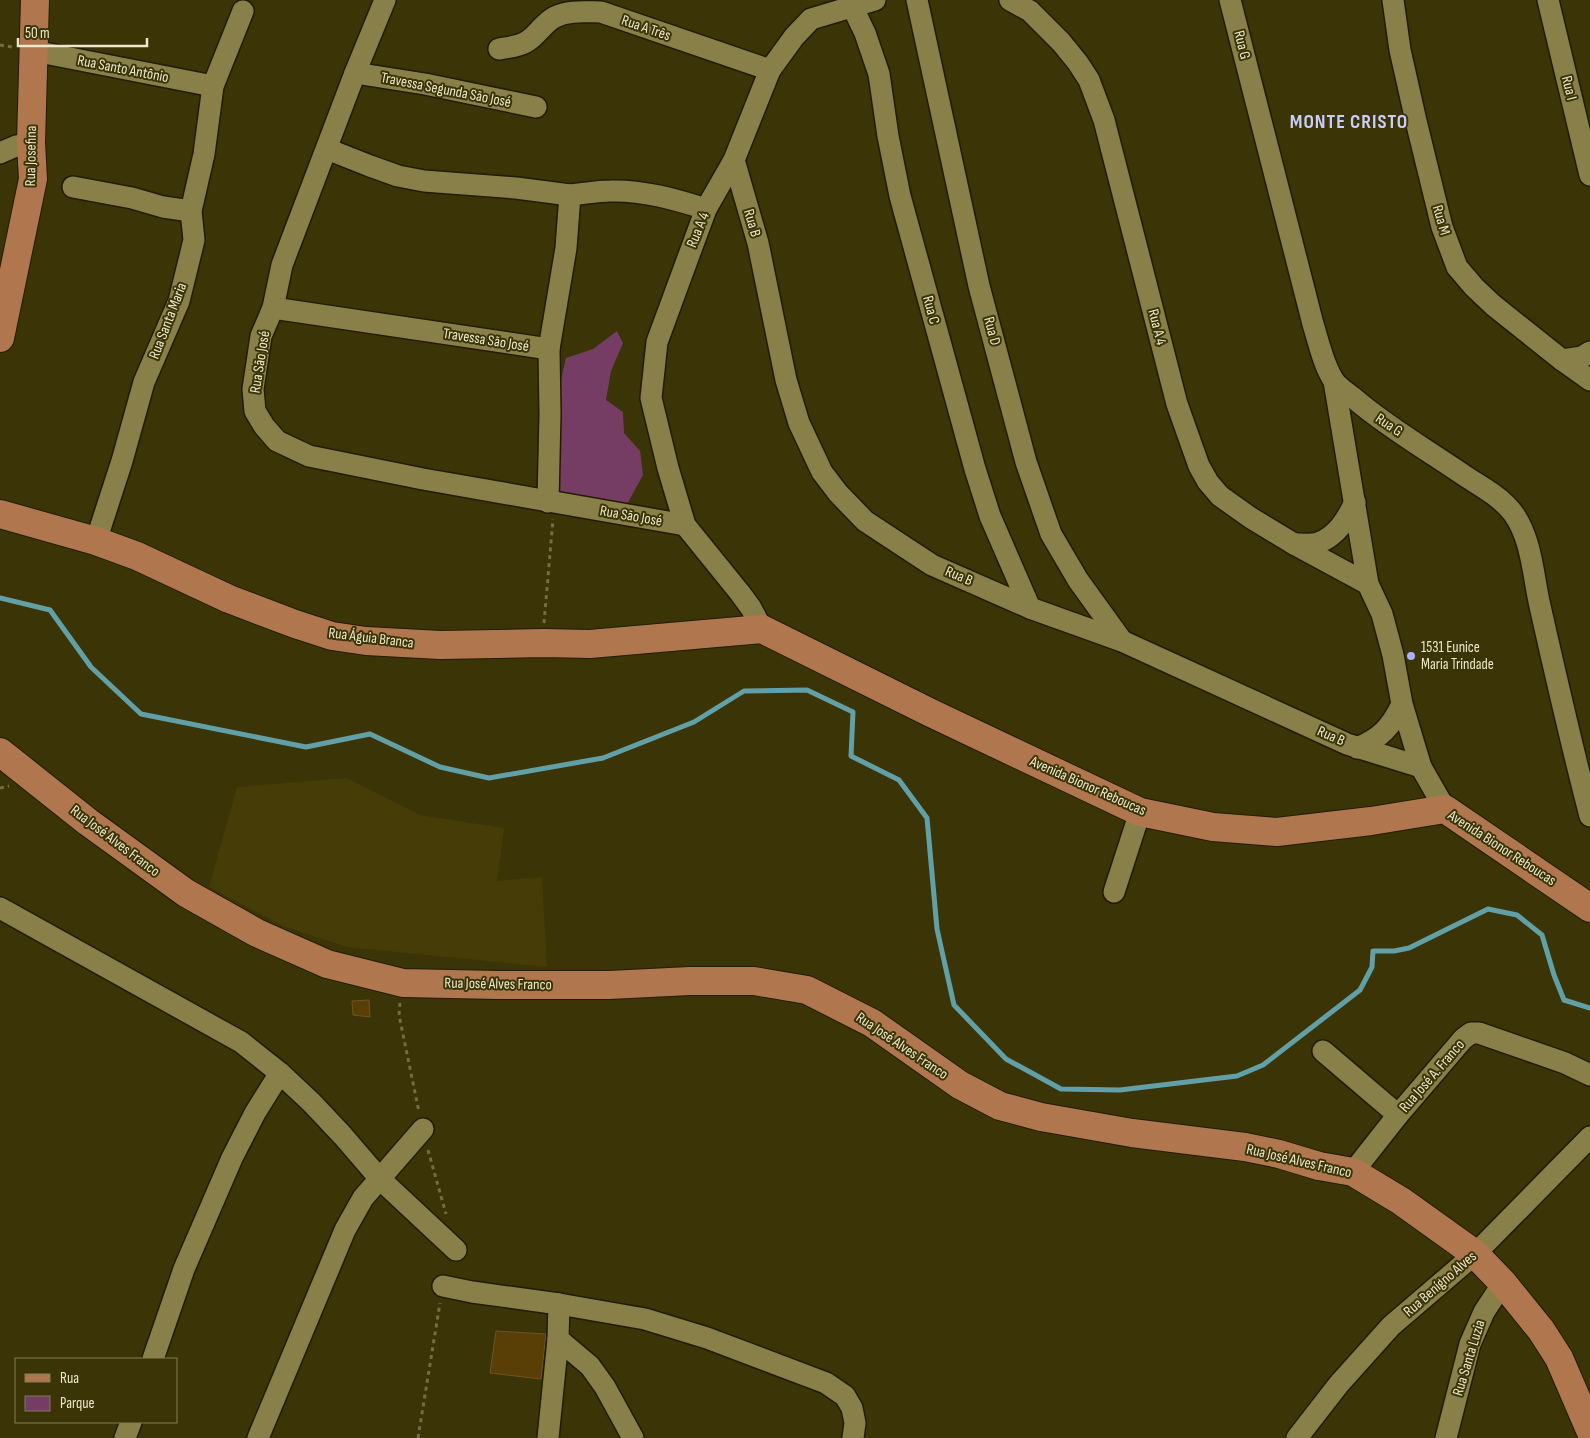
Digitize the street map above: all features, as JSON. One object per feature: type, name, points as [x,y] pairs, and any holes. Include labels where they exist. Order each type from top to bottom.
[{"type":"main road","name":"Rua Josefina","points":[[0,338],[33,179],[31,143],[35,0]]},
{"type":"main road","name":"Rua Águia Branca","points":[[0,514],[96,541],[137,556],[229,598],[295,624],[332,636],[366,641],[440,646],[543,643],[590,644],[762,629]]},
{"type":"main road","name":"Avenida Bionor Reboucas","points":[[762,629],[931,713],[1140,812],[1213,827],[1278,832],[1445,809],[1590,908]]},
{"type":"main road","name":"Rua José Alves Franco","points":[[0,752],[88,822],[186,893],[257,933],[327,964],[403,982],[498,985],[600,985],[754,981],[807,990],[872,1023],[960,1085],[1000,1106],[1050,1119],[1279,1154],[1319,1166],[1353,1172],[1401,1201],[1475,1254],[1503,1283],[1541,1330],[1558,1358],[1590,1430]]},
{"type":"street","name":"Rua São José","points":[[386,0],[355,73],[282,265],[273,308],[262,336],[253,389],[255,411],[264,426],[277,441],[309,456],[423,479],[685,525]]},
{"type":"street","name":"Rua A 4","points":[[685,525],[650,398],[657,342],[706,209],[734,160],[770,70],[812,10],[852,6],[875,0]]},
{"type":"street","name":"Rua D","points":[[917,0],[980,286],[1026,462],[1052,534],[1078,580],[1122,641]]},
{"type":"street","name":"Rua A 4","points":[[1010,0],[1030,11],[1061,42],[1089,80],[1104,120],[1176,404],[1199,466],[1208,482],[1220,496],[1251,518],[1372,592]]},
{"type":"street","name":"Rua G","points":[[1230,0],[1323,357],[1334,381],[1392,428],[1421,445],[1500,499],[1513,512],[1522,528],[1529,552],[1537,594],[1590,816]]},
{"type":"street","name":"Rua M","points":[[1393,0],[1400,50],[1416,121],[1442,227],[1457,267],[1474,288],[1493,305],[1590,380]]},
{"type":"street","name":"Rua I","points":[[1548,0],[1590,175]]},
{"type":"street","name":"Rua C","points":[[852,6],[865,33],[879,74],[888,136],[900,196],[975,469],[990,516],[1030,608]]},
{"type":"street","name":"Rua Santa Maria","points":[[96,541],[122,461],[144,382],[179,301],[194,240],[191,211],[204,154],[213,86],[243,11]]},
{"type":"street","name":"Rua A Três","points":[[499,49],[518,46],[527,42],[546,22],[554,17],[574,12],[601,12],[770,70]]},
{"type":"street","name":"Rua Santo Antônio","points":[[34,51],[213,86]]},
{"type":"street","name":"Travessa Segunda São José","points":[[355,73],[425,84],[536,107]]},
{"type":"street","points":[[0,153],[16,146],[31,143]]},
{"type":"street","points":[[327,149],[398,176],[424,181],[516,188],[570,195],[608,190],[635,191],[669,198],[706,209]]},
{"type":"street","name":"Rua B","points":[[734,160],[758,243],[786,380],[799,423],[822,472],[865,521],[932,565],[1030,608],[1122,641],[1357,748],[1421,768]]},
{"type":"street","points":[[73,187],[191,211]]},
{"type":"street","points":[[549,349],[566,248],[570,195]]},
{"type":"street","name":"Travessa São José","points":[[273,308],[549,349],[551,502]]},
{"type":"street","points":[[1562,360],[1582,356],[1590,352]]},
{"type":"street","points":[[1334,381],[1341,432],[1372,592],[1382,614],[1393,654],[1402,704],[1421,768],[1445,809]]},
{"type":"street","points":[[1294,544],[1317,544],[1334,534],[1346,520],[1355,502]]},
{"type":"street","points":[[685,525],[740,593],[751,608],[762,629]]},
{"type":"street","points":[[1357,748],[1384,733],[1394,720],[1402,704]]},
{"type":"street","points":[[1114,892],[1140,812]]},
{"type":"street","points":[[0,908],[242,1042],[280,1073],[343,1136],[380,1179],[456,1250]]},
{"type":"street","name":"Rua José A. Franco","points":[[1353,1172],[1398,1115],[1463,1039],[1471,1033],[1479,1033],[1564,1064],[1590,1076]]},
{"type":"street","points":[[1323,1051],[1398,1115]]},
{"type":"street","points":[[153,1358],[184,1269],[232,1158],[255,1113],[280,1073]]},
{"type":"street","points":[[258,1438],[345,1230],[363,1198],[423,1130]]},
{"type":"street","name":"Rua Benígno Alves","points":[[1297,1438],[1339,1384],[1391,1326],[1475,1254],[1590,1137]]},
{"type":"street","name":"Rua Santa Luzia","points":[[1446,1438],[1470,1344],[1484,1312],[1503,1283]]},
{"type":"street","points":[[443,1286],[654,1321],[707,1338],[826,1383],[845,1396],[852,1408],[855,1423],[853,1438]]},
{"type":"street","points":[[548,1438],[558,1339],[559,1304]]},
{"type":"street","points":[[558,1339],[590,1366],[605,1386],[632,1438]]},
{"type":"street","points":[[125,1438],[131,1423]]},
{"type":"path","points":[[543,643],[551,502]]},
{"type":"shaded area","points":[[346,778],[420,815],[504,828],[497,881],[542,877],[547,967],[347,947],[283,926],[209,887],[237,787]]},
{"type":"green space","points":[[617,331],[623,343],[611,371],[606,400],[623,412],[624,433],[640,451],[643,475],[626,506],[555,492],[557,397],[566,358],[593,349]]},
{"type":"building","points":[[369,1000],[370,1017],[353,1015],[352,1001]]},
{"type":"building","points":[[496,1331],[546,1334],[541,1379],[490,1373]]},
{"type":"waterway","points":[[0,598],[50,610],[91,667],[141,714],[306,747],[370,734],[440,767],[489,778],[603,758],[694,722],[744,691],[807,690],[853,712],[851,756],[899,780],[927,818],[937,929],[954,1005],[1006,1059],[1061,1089],[1120,1090],[1237,1076],[1263,1065],[1360,990],[1372,967],[1373,951],[1394,951],[1409,948],[1488,909],[1517,915],[1542,935],[1564,1000],[1590,1008]]},
{"type":"place","name":"1531 Eunice Maria Trindade","points":[[1411,656]]},
{"type":"district","name":"MONTE CRISTO","points":[[1349,122]]}]
